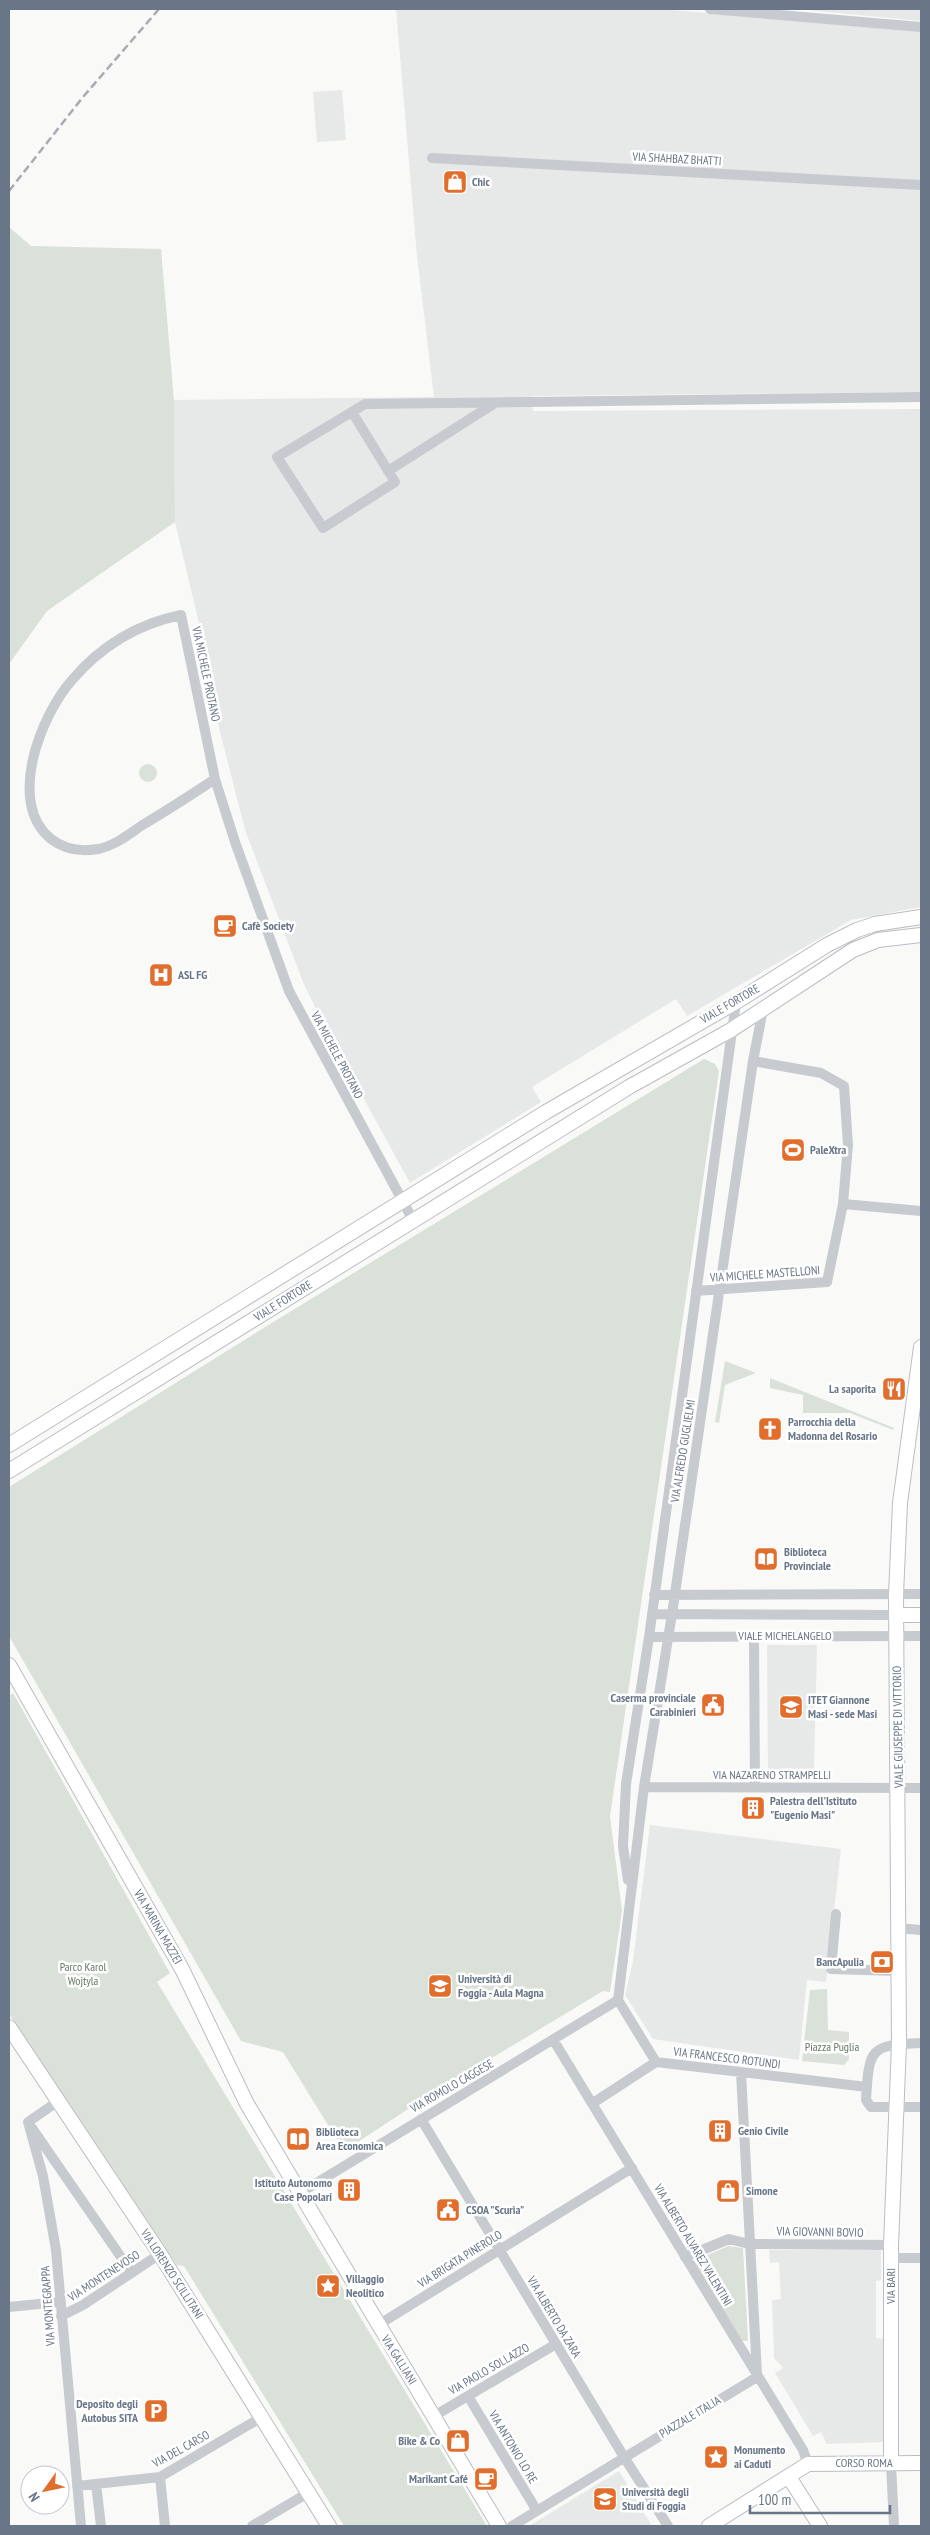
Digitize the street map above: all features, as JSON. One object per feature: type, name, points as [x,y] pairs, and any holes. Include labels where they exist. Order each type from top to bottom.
[{"type":"street","points":[[710,9],[921,27]]},
{"type":"street","name":"VIA SHAHBAZ BHATTI","points":[[432,158],[921,185]]},
{"type":"street","points":[[352,412],[395,482],[323,528],[277,457],[365,404],[921,397]]},
{"type":"street","points":[[388,471],[495,402]]},
{"type":"street","name":"VIA MICHELE PROTANO","points":[[215,779],[116,842],[90,850],[64,847],[48,836],[35,816],[29,792],[32,768],[41,734],[70,681],[93,658],[120,638],[148,624],[181,615],[215,779],[235,842],[289,990],[414,1222]]},
{"type":"street","name":"VIALE FORTORE","points":[[9,1445],[403,1203],[546,1112],[736,1002],[827,945],[857,930],[904,918],[921,917]]},
{"type":"street","name":"VIALE FORTORE","points":[[9,1471],[557,1132],[731,1030],[853,950],[878,940],[921,934]]},
{"type":"street","name":"VIA ALFREDO GUGLIELMI","points":[[630,1896],[623,1846],[625,1792],[649,1637],[736,1002]]},
{"type":"street","name":"VIA ALFREDO GUGLIELMI","points":[[618,2000],[644,1787],[669,1637],[753,1061],[763,1009]]},
{"type":"street","points":[[753,1061],[821,1073],[844,1086],[848,1145],[843,1204],[921,1210]]},
{"type":"street","points":[[546,1112],[557,1132]]},
{"type":"street","name":"VIA MICHELE MASTELLONI","points":[[696,1291],[827,1282],[843,1204]]},
{"type":"street","name":"VIALE GIUSEPPE DI VITTORIO","points":[[896,2108],[899,2044],[897,1928],[899,1788],[896,1595],[900,1503],[921,1347]]},
{"type":"street","points":[[654,1595],[921,1594]]},
{"type":"street","name":"VIALE MICHELANGELO","points":[[652,1614],[921,1615]]},
{"type":"street","points":[[754,1636],[755,1787]]},
{"type":"street","name":"VIALE MICHELANGELO","points":[[649,1637],[921,1636]]},
{"type":"street","name":"VIA MARINA MAZZEI","points":[[9,1665],[182,1969],[247,2104],[300,2193]]},
{"type":"street","points":[[638,1703],[657,1707]]},
{"type":"street","name":"VIA NAZARENO STRAMPELLI","points":[[644,1787],[921,1788]]},
{"type":"street","points":[[836,1914],[831,1970],[898,1971]]},
{"type":"street","points":[[897,1928],[921,1930]]},
{"type":"street","name":"VIA ROMOLO CAGGESE","points":[[300,2193],[618,2000]]},
{"type":"street","name":"VIA FRANCESCO ROTUNDI","points":[[618,2000],[656,2062],[867,2087]]},
{"type":"street","name":"VIA LORENZO SCILLITANI","points":[[9,2026],[57,2102],[160,2254],[329,2526]]},
{"type":"street","name":"VIA ALBERTO ALVAREZ VALENTINI","points":[[554,2040],[802,2450],[808,2464]]},
{"type":"street","points":[[921,2043],[885,2046],[874,2054],[866,2100],[871,2107],[921,2107]]},
{"type":"street","points":[[593,2103],[656,2062]]},
{"type":"street","points":[[741,2073],[757,2377]]},
{"type":"street","points":[[57,2102],[28,2122],[132,2273]]},
{"type":"street","name":"VIA BARI","points":[[891,2463],[891,2252],[896,2108]]},
{"type":"street","name":"VIA ALBERTO DA ZARA","points":[[421,2119],[624,2457],[668,2526]]},
{"type":"street","name":"VIA MONTEGRAPPA","points":[[28,2122],[43,2176],[56,2250],[60,2316],[81,2526]]},
{"type":"street","name":"VIA BRIGATA PINEROLO","points":[[378,2325],[632,2168]]},
{"type":"street","name":"VIA GALLIANI","points":[[300,2193],[499,2526]]},
{"type":"street","name":"VIA GIOVANNI BOVIO","points":[[685,2257],[729,2239],[749,2244],[891,2252],[921,2258]]},
{"type":"street","name":"VIA MONTENEVOSO","points":[[60,2316],[84,2305],[160,2254]]},
{"type":"street","name":"VIA MONTENEVOSO","points":[[9,2307],[60,2302]]},
{"type":"street","name":"VIA PAOLO SOLLAZZO","points":[[434,2416],[556,2344]]},
{"type":"street","name":"PIAZZALE ITALIA","points":[[512,2526],[757,2377]]},
{"type":"street","name":"VIA ANTONIO LO RE","points":[[468,2396],[537,2511]]},
{"type":"street","name":"VIA DEL CARSO","points":[[77,2486],[160,2477],[262,2417]]},
{"type":"street","points":[[891,2463],[894,2526]]},
{"type":"street","points":[[709,2526],[808,2464]]},
{"type":"street","name":"CORSO ROMA","points":[[808,2464],[921,2464]]},
{"type":"street","points":[[789,2476],[820,2526]]},
{"type":"street","points":[[160,2477],[165,2526]]},
{"type":"street","points":[[96,2484],[101,2526]]},
{"type":"street","points":[[252,2526],[308,2493]]},
{"type":"shaded area","points":[[396,9],[659,9],[921,31],[921,392],[531,396],[533,411],[921,409],[921,907],[851,920],[687,1016],[676,999],[532,1087],[541,1102],[410,1183],[324,1026],[303,982],[245,830],[213,704],[198,619],[175,522],[174,400],[434,397],[417,256]]},
{"type":"shaded area","points":[[796,9],[921,9],[921,21]]},
{"type":"shaded area","points":[[342,90],[346,140],[317,142],[313,92]]},
{"type":"shaded area","name":"ITET Giannone Masi - sede Masi","points":[[767,1645],[817,1645],[814,1769],[768,1769]]},
{"type":"shaded area","points":[[650,1825],[841,1849],[826,1982],[807,1980],[799,2060],[653,2039],[625,1995],[633,1961]]},
{"type":"shaded area","points":[[769,2250],[881,2250],[881,2280],[876,2281],[876,2338],[883,2339],[883,2353],[885,2353],[886,2442],[827,2444],[821,2432],[813,2436],[775,2373],[783,2368],[774,2358],[772,2300],[781,2299],[779,2262],[770,2263]]},
{"type":"shaded area","name":"Università degli Studi di Foggia","points":[[619,2471],[652,2526],[529,2526]]},
{"type":"green space","points":[[9,227],[31,246],[161,249],[174,400],[175,522],[47,611],[9,664]]},
{"type":"green space","points":[[144,764],[152,764],[157,769],[155,780],[144,782],[139,777],[139,769]]},
{"type":"green space","points":[[704,1059],[715,1064],[719,1071],[610,1816],[622,1911],[610,1992],[603,1991],[419,2102],[344,2151],[283,2052],[241,2041],[9,1636],[9,1487],[270,1324]]},
{"type":"green space","points":[[725,1361],[756,1373],[725,1385],[719,1423],[715,1422]]},
{"type":"green space","points":[[770,1378],[894,1428],[893,1430],[850,1413],[803,1413],[803,1395],[770,1388]]},
{"type":"green space","name":"Parco Karol Wojtyla","points":[[13,1693],[170,1973],[157,1982],[487,2526],[344,2526],[184,2266],[177,2265],[9,2014],[9,1696]]},
{"type":"green space","name":"Piazza Puglia","points":[[827,1989],[828,2030],[849,2032],[849,2059],[844,2065],[802,2061],[810,1990]]},
{"type":"green space","points":[[728,2246],[743,2248],[748,2341],[742,2341],[692,2262]]},
{"type":"railway","points":[[9,191],[83,97],[159,9]]},
{"type":"place","name":"Chic","points":[[455,182]]},
{"type":"place","name":"Cafè Society","points":[[225,926]]},
{"type":"place","name":"ASL FG","points":[[161,975]]},
{"type":"place","name":"PaleXtra","points":[[793,1150]]},
{"type":"place","name":"La saporita","points":[[894,1389]]},
{"type":"place","name":"Parrocchia della Madonna del Rosario","points":[[770,1429]]},
{"type":"place","name":"Biblioteca Provinciale","points":[[766,1559]]},
{"type":"place","name":"Caserma provinciale Carabinieri","points":[[713,1705]]},
{"type":"place","name":"ITET Giannone Masi - sede Masi","points":[[791,1707]]},
{"type":"place","name":"Palestra dell'Istituto \"Eugenio Masi\"","points":[[753,1808]]},
{"type":"place","name":"BancApulia","points":[[882,1962]]},
{"type":"place","name":"Università di Foggia - Aula Magna","points":[[440,1986]]},
{"type":"place","name":"Genio Civile","points":[[720,2131]]},
{"type":"place","name":"Biblioteca Area Economica","points":[[298,2139]]},
{"type":"place","name":"Istituto Autonomo Case Popolari","points":[[349,2190]]},
{"type":"place","name":"Simone","points":[[728,2191]]},
{"type":"place","name":"CSOA \"Scurìa\"","points":[[448,2210]]},
{"type":"place","name":"Villaggio Neolitico","points":[[328,2286]]},
{"type":"place","name":"Deposito degli Autobus SITA","points":[[156,2411]]},
{"type":"place","name":"Bike & Co","points":[[458,2441]]},
{"type":"place","name":"Monumento ai Caduti","points":[[716,2457]]},
{"type":"place","name":"Marikant Café","points":[[486,2479]]},
{"type":"place","name":"Università degli Studi di Foggia","points":[[605,2499]]}]
